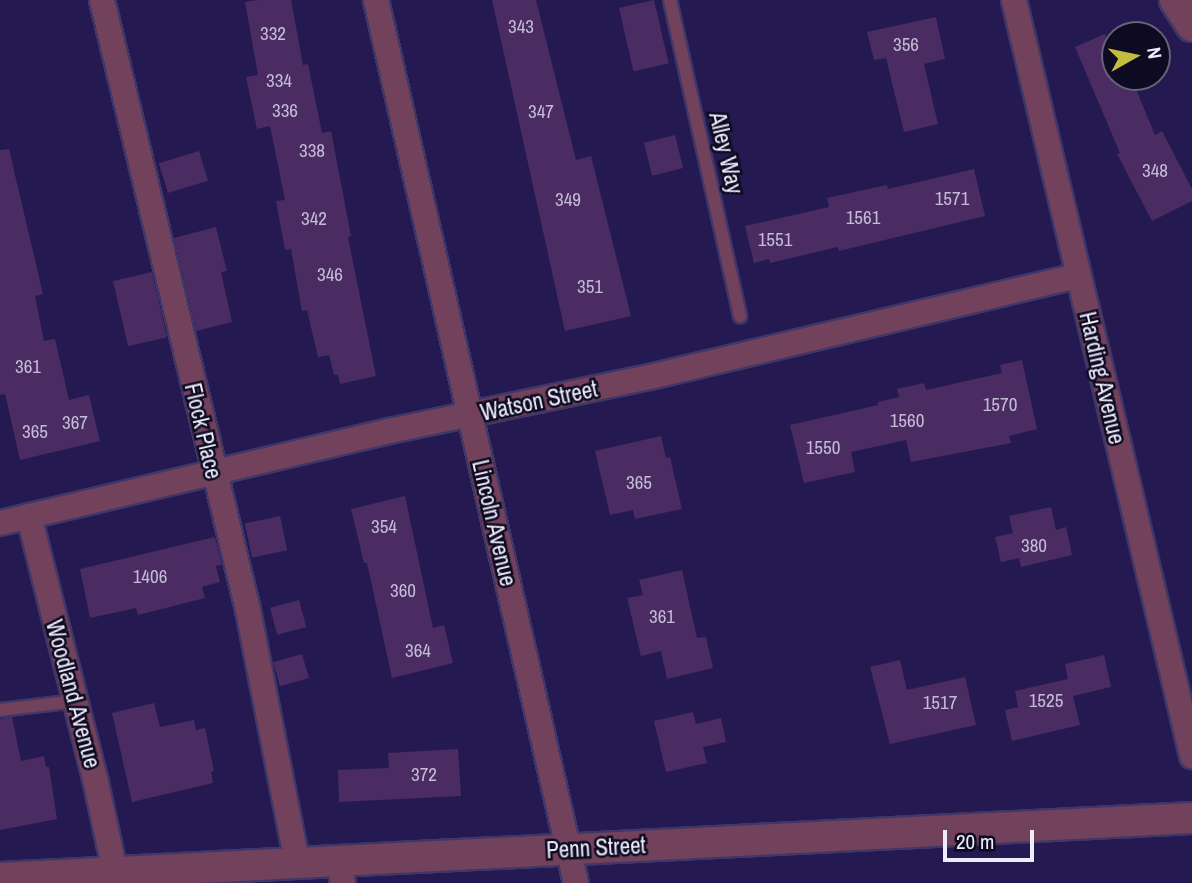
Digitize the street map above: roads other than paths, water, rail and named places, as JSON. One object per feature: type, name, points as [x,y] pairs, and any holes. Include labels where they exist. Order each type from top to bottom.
[{"type":"street","name":"Flock Place","points":[[102,0],[248,611],[298,863]]},
{"type":"street","name":"Lincoln Avenue","points":[[376,0],[576,883]]},
{"type":"street","name":"Harding Avenue","points":[[1014,0],[1192,756]]},
{"type":"street","points":[[1175,0],[1192,26]]},
{"type":"street","name":"Watson Street","points":[[0,523],[213,472],[654,376],[1078,276]]},
{"type":"street","name":"Woodland Avenue","points":[[29,516],[76,701],[129,876]]},
{"type":"street","name":"Penn Street","points":[[0,878],[129,876],[298,863],[341,872],[569,849],[1192,818]]},
{"type":"lane","name":"Alley Way","points":[[670,0],[740,316]]},
{"type":"lane","points":[[0,710],[76,701]]}]
